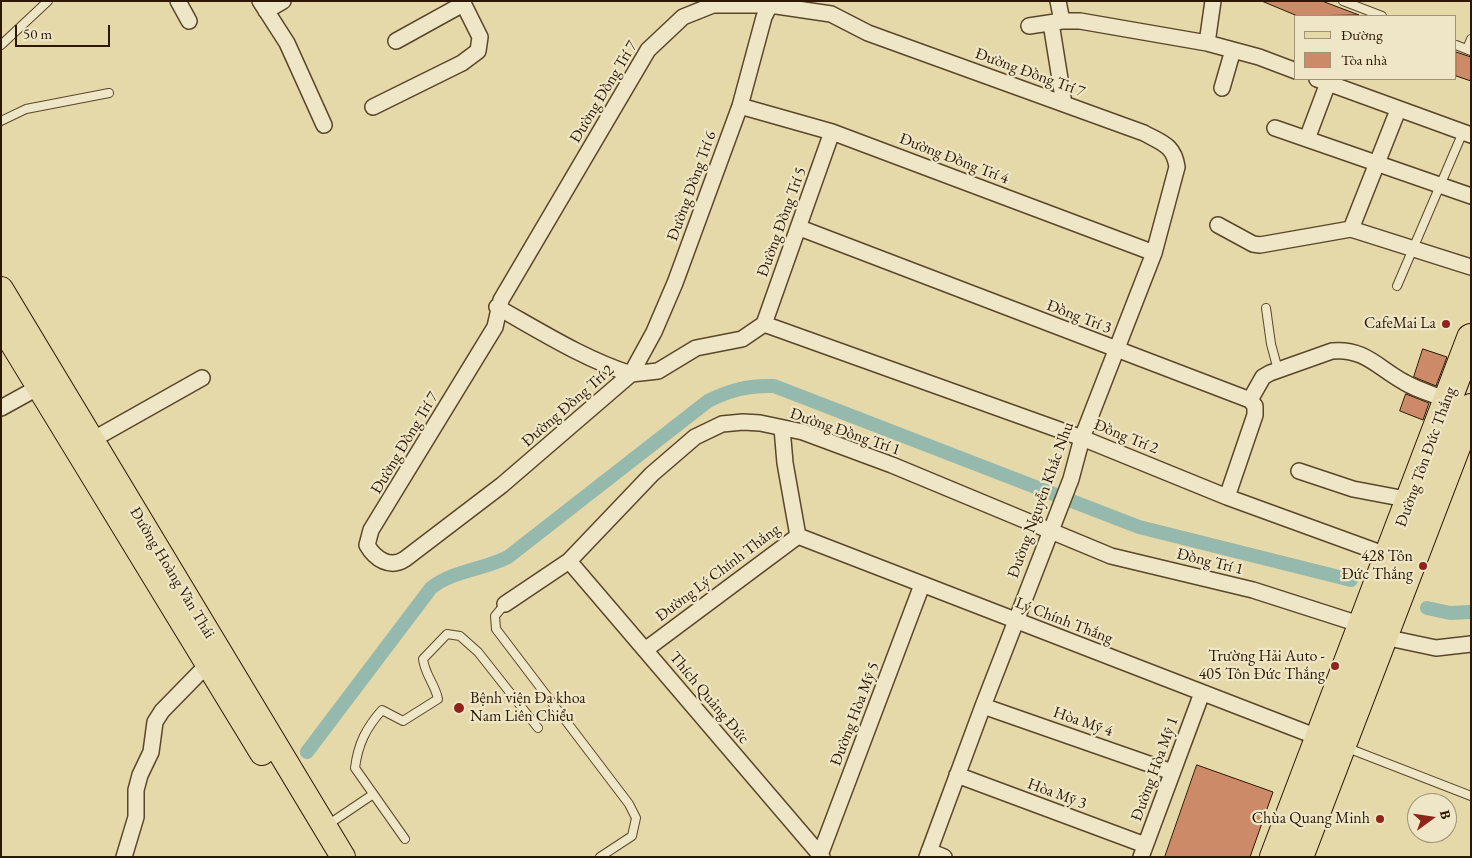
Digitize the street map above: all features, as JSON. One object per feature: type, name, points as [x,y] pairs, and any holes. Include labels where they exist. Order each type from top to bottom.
[{"type":"highway","name":"Đường Tôn Đức Thắng","points":[[1274,857],[1330,741],[1373,631],[1459,404],[1471,338]]},
{"type":"highway","name":"Đường Tôn Đức Thắng","points":[[1373,631],[1389,556],[1411,500],[1459,404]]},
{"type":"highway","name":"Đường Tôn Đức Thắng","points":[[1303,853],[1330,741]]},
{"type":"main road","name":"Đường Hoàng Văn Thái","points":[[1,289],[92,440],[324,839]]},
{"type":"main road","name":"Đường Hoàng Văn Thái","points":[[1,325],[208,664],[324,839],[343,857]]},
{"type":"street","points":[[178,1],[189,21]]},
{"type":"street","points":[[283,1],[263,6],[287,43],[324,125]]},
{"type":"street","points":[[1058,1],[1057,22],[1064,104]]},
{"type":"street","points":[[1207,42],[1213,1]]},
{"type":"street","points":[[373,108],[462,63],[478,51],[480,37],[462,3],[396,41]]},
{"type":"street","name":"Đường Đồng Trí 7","points":[[413,553],[398,564],[391,564],[378,559],[367,545],[371,530],[495,327],[498,307],[648,50],[683,17],[713,5],[831,8],[868,33],[1144,133],[1165,145],[1175,154]]},
{"type":"street","name":"Đường Đồng Trí 6","points":[[631,374],[654,332],[675,283],[740,106],[764,17],[770,5]]},
{"type":"street","points":[[1029,26],[1080,21],[1207,42],[1294,70]]},
{"type":"street","points":[[1222,88],[1233,50]]},
{"type":"street","points":[[1306,139],[1322,81],[1398,110],[1467,133]]},
{"type":"street","name":"Đường Đồng Trí 4","points":[[740,106],[832,132],[1154,253]]},
{"type":"street","points":[[1351,229],[1398,110]]},
{"type":"street","points":[[1275,128],[1376,165],[1471,196]]},
{"type":"street","name":"Đường Đồng Trí 5","points":[[764,324],[800,228],[832,132]]},
{"type":"street","name":"Đường Nguyễn Khắc Nhu","points":[[928,854],[982,706],[1071,479],[1082,438],[1154,253],[1177,167],[1175,154]]},
{"type":"street","points":[[1218,225],[1253,244],[1351,229],[1471,267]]},
{"type":"street","name":"Đồng Trí 3","points":[[800,228],[1250,400]]},
{"type":"street","points":[[498,307],[550,337],[614,368],[631,374]]},
{"type":"street","name":"Đường Đồng Trí 2","points":[[413,553],[502,485],[631,374],[658,371],[696,348],[742,339],[764,324]]},
{"type":"street","name":"Đồng Trí 2","points":[[764,324],[1082,438],[1227,497],[1389,556]]},
{"type":"street","points":[[1227,497],[1255,415],[1255,406],[1250,400],[1264,377],[1278,370],[1332,352],[1352,352],[1363,355],[1405,383],[1459,404]]},
{"type":"street","points":[[92,440],[202,378]]},
{"type":"street","points":[[1,408],[39,387]]},
{"type":"street","name":"Đường Đồng Trí 1","points":[[505,604],[569,562],[652,474],[696,437],[722,424],[760,423],[803,432],[1052,526]]},
{"type":"street","name":"Đường Lý Chính Thắng","points":[[645,650],[798,536],[785,462],[782,428]]},
{"type":"street","points":[[1299,471],[1353,488],[1411,500]]},
{"type":"street","name":"Đồng Trí 1","points":[[1052,526],[1111,556],[1253,590],[1373,631],[1436,648],[1471,644]]},
{"type":"street","name":"Lý Chính Thắng","points":[[798,536],[1330,741]]},
{"type":"street","name":"Thích Quảng Đức","points":[[569,562],[821,856]]},
{"type":"street","name":"Đường Hòa Mỹ 5","points":[[821,856],[922,585]]},
{"type":"street","points":[[124,857],[136,817],[136,790],[140,775],[151,752],[155,722],[162,712],[208,664]]},
{"type":"street","name":"Đường Hòa Mỹ 1","points":[[1143,851],[1202,692]]},
{"type":"street","name":"Hòa Mỹ 4","points":[[982,706],[1172,772]]},
{"type":"street","name":"Hòa Mỹ 3","points":[[957,775],[1143,851]]},
{"type":"street","points":[[928,854],[944,857]]},
{"type":"lane","points":[[1,45],[48,1]]},
{"type":"lane","points":[[1343,1],[1379,15]]},
{"type":"lane","points":[[1457,45],[1469,50],[1471,39]]},
{"type":"lane","points":[[1,121],[26,109],[109,93]]},
{"type":"lane","points":[[1397,286],[1438,185],[1467,133]]},
{"type":"lane","points":[[1266,308],[1271,344],[1278,370]]},
{"type":"lane","points":[[505,604],[494,616],[496,629],[629,804],[636,818],[632,836],[600,857]]},
{"type":"lane","points":[[405,838],[372,795],[355,768],[357,748],[373,720],[382,710],[403,722],[438,699],[436,688],[424,670],[423,659],[447,634],[460,636],[478,652],[538,728]]},
{"type":"lane","points":[[1330,741],[1471,796]]},
{"type":"lane","points":[[324,839],[372,795]]},
{"type":"building","points":[[1262,1],[1322,1],[1359,15],[1296,15]]},
{"type":"building","points":[[1457,52],[1471,57],[1471,81],[1457,76]]},
{"type":"building","points":[[1423,349],[1447,357],[1436,386],[1414,377]]},
{"type":"building","points":[[1406,394],[1429,403],[1423,420],[1400,411]]},
{"type":"building","points":[[1197,765],[1273,792],[1250,857],[1165,857]]},
{"type":"waterway","points":[[307,752],[431,588],[449,577],[508,557],[708,401],[732,391],[748,387],[774,386],[1139,527],[1351,580]]},
{"type":"waterway","points":[[1427,608],[1450,613],[1471,612]]},
{"type":"place","name":"CafeMai La","points":[[1446,324]]},
{"type":"place","name":"428 Tôn Đức Thắng","points":[[1423,566]]},
{"type":"place","name":"Trường Hải Auto - 405 Tôn Đức Thắng","points":[[1335,666]]},
{"type":"place","name":"Bệnh viện Đa khoa Nam Liên Chiểu","points":[[459,708]]},
{"type":"place","name":"Chùa Quang Minh","points":[[1380,819]]}]
